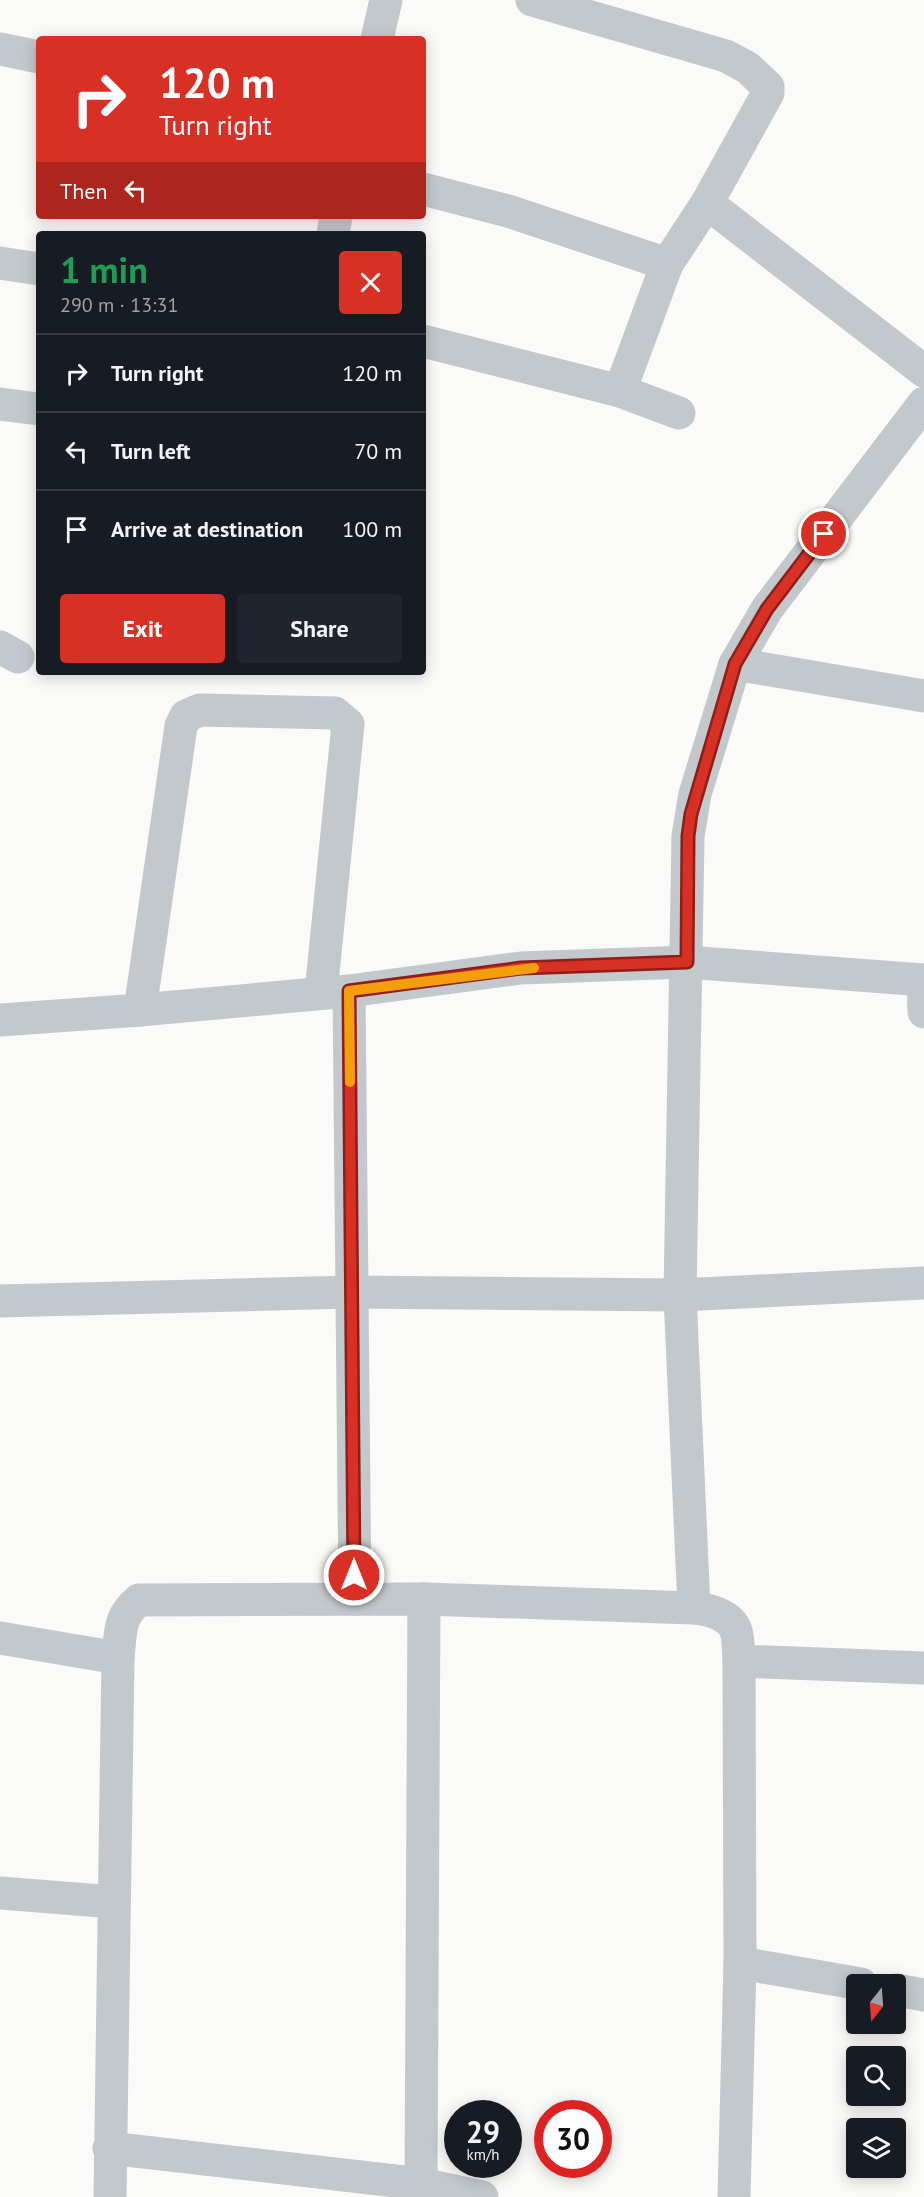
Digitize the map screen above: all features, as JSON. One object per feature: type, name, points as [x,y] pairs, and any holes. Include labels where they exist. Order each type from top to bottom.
[{"type":"street","points":[[377,36],[386,0]]},
{"type":"street","points":[[532,0],[726,56],[748,68],[765,82],[768,93],[708,203],[667,264],[620,392]]},
{"type":"street","points":[[0,49],[36,56]]},
{"type":"street","points":[[426,190],[508,211],[667,264]]},
{"type":"street","points":[[708,203],[924,371]]},
{"type":"street","points":[[0,263],[36,269]]},
{"type":"street","points":[[426,342],[620,392],[679,413]]},
{"type":"street","points":[[694,1608],[680,1295],[688,836],[691,814],[735,664],[767,609],[924,403]]},
{"type":"street","points":[[0,404],[36,409]]},
{"type":"street","points":[[735,664],[924,696]]},
{"type":"street","points":[[140,1010],[181,726],[186,716],[200,710],[334,713],[348,724],[335,992],[352,1292],[355,1599]]},
{"type":"street","points":[[0,1020],[335,992],[521,968],[687,962],[924,980],[924,1012]]},
{"type":"street","points":[[0,1301],[352,1292],[680,1295],[924,1283]]},
{"type":"street","points":[[423,2190],[424,1599]]},
{"type":"street","points":[[110,2197],[118,1658],[122,1621],[128,1610],[140,1600],[424,1599],[710,1609],[731,1623],[736,1630],[739,1661],[740,1964],[734,2197]]},
{"type":"street","points":[[0,1638],[118,1658]]},
{"type":"street","points":[[739,1661],[924,1668]]},
{"type":"street","points":[[0,1893],[114,1902]]},
{"type":"street","points":[[740,1964],[846,1982]]},
{"type":"street","points":[[906,1992],[924,1995]]},
{"type":"street","points":[[109,2148],[482,2197]]},
{"type":"slow traffic","points":[[350,1082],[349,991],[534,968]]},
{"type":"route","points":[[354,1575],[349,991],[521,968],[687,962],[688,836],[691,814],[735,664],[767,609],[824,534]]}]
